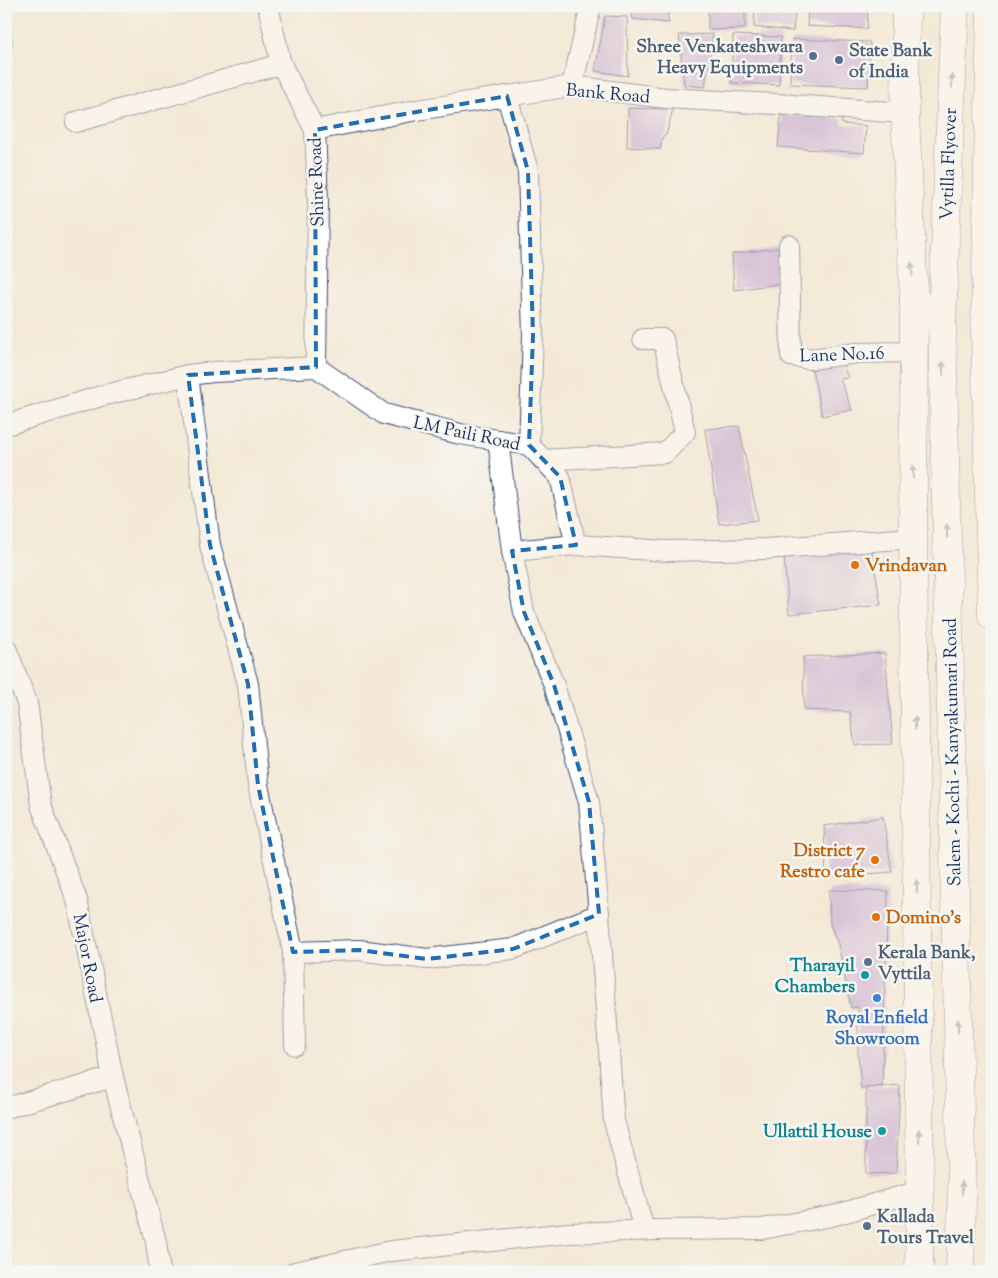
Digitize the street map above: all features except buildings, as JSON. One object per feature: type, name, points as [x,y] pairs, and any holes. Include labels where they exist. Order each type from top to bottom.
[{"type":"main road","points":[[906,6],[905,113],[914,299],[913,538],[919,1272]]},
{"type":"main road","name":"Vytilla Flyover","points":[[942,322],[955,6]]},
{"type":"main road","points":[[991,6],[989,324],[992,616]]},
{"type":"main road","points":[[914,299],[942,322]]},
{"type":"main road","name":"Salem - Kochi - Kanyakumari Road","points":[[942,322],[962,1200],[960,1272]]},
{"type":"street","name":"Shine Road","points":[[268,6],[281,64],[315,130],[318,201],[316,367]]},
{"type":"street","points":[[572,86],[591,6]]},
{"type":"street","points":[[76,122],[281,64]]},
{"type":"street","name":"Bank Road","points":[[315,130],[417,110],[572,86],[666,98],[905,113]]},
{"type":"street","points":[[507,96],[528,171],[533,335],[529,446]]},
{"type":"street","name":"Lane No.16","points":[[790,245],[791,356],[811,359],[857,352],[914,352]]},
{"type":"street","points":[[543,460],[665,453],[685,432],[664,339],[643,339]]},
{"type":"street","points":[[6,425],[100,396],[188,375],[316,367]]},
{"type":"street","name":"LM Paili Road","points":[[316,367],[384,414],[460,434],[529,446],[560,477],[576,545]]},
{"type":"street","points":[[188,375],[210,545],[248,684],[258,785],[293,952],[295,1045]]},
{"type":"street","points":[[498,440],[512,552],[524,612],[554,686],[589,802],[614,1120],[644,1230]]},
{"type":"street","points":[[512,552],[576,545],[667,551],[765,549],[913,538]]},
{"type":"street","name":"Major Road","points":[[6,648],[27,703],[41,805],[78,900],[113,1077],[156,1242],[160,1272]]},
{"type":"street","points":[[293,952],[359,950],[426,959],[513,949],[599,914]]},
{"type":"street","points":[[6,1108],[113,1077]]},
{"type":"street","points":[[295,1272],[391,1251],[569,1233],[762,1229],[832,1216],[919,1191]]},
{"type":"highlighted area","points":[[507,96],[528,171],[533,335],[529,445],[560,477],[576,545],[512,551],[524,612],[554,685],[589,802],[599,914],[513,949],[427,959],[359,950],[293,952],[258,785],[248,684],[210,545],[188,375],[316,367],[315,130]]},
{"type":"place","name":"Shree Venkateshwara Heavy Equipments","points":[[813,56]]},
{"type":"place","name":"State Bank of India","points":[[839,60]]},
{"type":"place","name":"Vrindavan","points":[[855,565]]},
{"type":"place","name":"District 7 Restro cafe","points":[[875,860]]},
{"type":"place","name":"Domino's","points":[[876,917]]},
{"type":"place","name":"Kerala Bank, Vyttila","points":[[868,962]]},
{"type":"place","name":"Tharayil Chambers","points":[[865,975]]},
{"type":"place","name":"Royal Enfield Showroom","points":[[877,998]]},
{"type":"place","name":"Ullattil House","points":[[882,1131]]},
{"type":"place","name":"Kallada Tours Travel","points":[[867,1226]]}]
